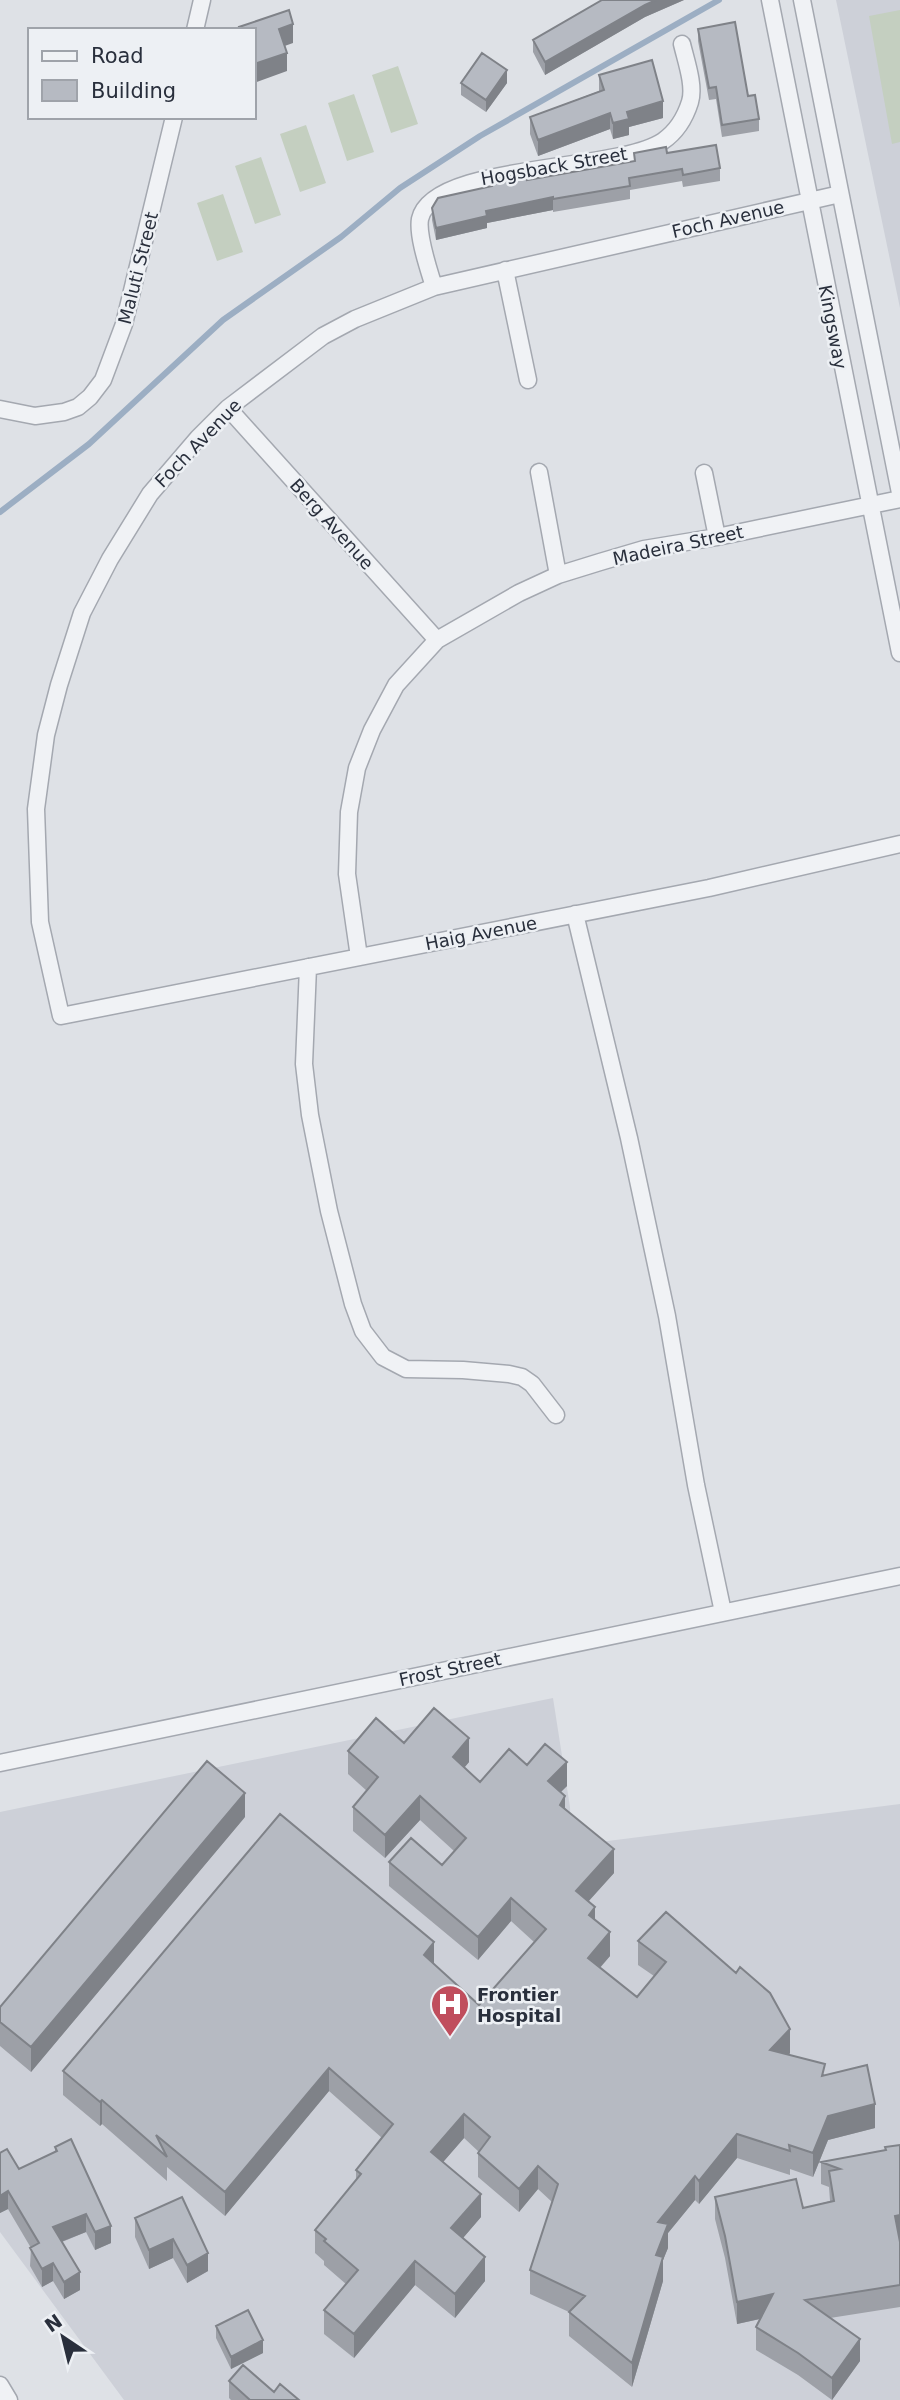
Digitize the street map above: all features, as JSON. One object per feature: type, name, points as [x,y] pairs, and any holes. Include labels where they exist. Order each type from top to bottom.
[{"type":"street","points":[[195,28],[202,0]]},
{"type":"street","name":"Kingsway","points":[[770,0],[900,653]]},
{"type":"street","name":"Kingsway","points":[[802,0],[900,493]]},
{"type":"street","name":"Hogsback Street","points":[[433,287],[421,237],[420,220],[424,210],[442,195],[478,179],[594,161],[661,143],[674,133],[691,100],[682,44]]},
{"type":"street","name":"Maluti Street","points":[[0,409],[48,416],[78,407],[103,380],[124,324],[174,119]]},
{"type":"street","name":"Foch Avenue","points":[[61,1016],[40,922],[36,809],[46,735],[82,613],[117,547],[150,494],[198,438],[228,408],[323,336],[355,319],[433,287],[840,194]]},
{"type":"street","points":[[505,270],[528,380]]},
{"type":"street","name":"Berg Avenue","points":[[228,408],[437,640]]},
{"type":"street","points":[[539,472],[558,575]]},
{"type":"street","points":[[704,473],[716,537]]},
{"type":"street","name":"Madeira Street","points":[[359,957],[348,874],[349,812],[357,768],[372,730],[396,685],[437,640],[519,593],[558,575],[645,549],[900,499]]},
{"type":"street","name":"Haig Avenue","points":[[61,1016],[709,888],[900,844]]},
{"type":"street","points":[[575,914],[629,1138],[665,1304],[696,1485],[723,1612]]},
{"type":"street","points":[[308,967],[304,1064],[310,1115],[329,1211],[363,1331],[383,1357],[406,1369],[463,1370],[522,1377],[537,1390],[556,1415]]},
{"type":"street","name":"Frost Street","points":[[0,1763],[900,1576]]},
{"type":"street","points":[[0,2385],[9,2400]]},
{"type":"shaded area","points":[[836,0],[900,0],[900,308]]},
{"type":"shaded area","name":"Frontier Hospital","points":[[553,1698],[570,1807],[571,1834],[584,1844],[900,1804],[900,2400],[124,2400],[0,2232],[0,1812]]},
{"type":"green space","points":[[900,10],[900,142],[892,144],[869,16]]},
{"type":"green space","points":[[398,66],[418,124],[391,133],[372,75]]},
{"type":"green space","points":[[354,94],[374,152],[347,161],[328,103]]},
{"type":"green space","points":[[306,125],[326,183],[300,192],[280,134]]},
{"type":"green space","points":[[261,157],[281,215],[255,224],[235,166]]},
{"type":"green space","points":[[223,194],[243,252],[217,261],[197,203]]},
{"type":"building","points":[[602,0],[656,0],[545,62],[533,40]]},
{"type":"building","points":[[289,10],[293,24],[279,29],[287,53],[256,63],[256,28],[239,27]]},
{"type":"building","points":[[735,22],[748,96],[755,95],[759,119],[722,125],[716,87],[709,88],[698,29]]},
{"type":"building","points":[[482,53],[507,70],[486,100],[461,83]]},
{"type":"building","points":[[652,60],[663,101],[627,112],[629,119],[613,123],[610,113],[538,140],[530,117],[604,90],[599,75]]},
{"type":"building","points":[[716,145],[720,168],[683,175],[682,169],[629,178],[630,186],[553,197],[486,211],[487,216],[436,228],[432,208],[438,198],[492,186],[491,180],[526,173],[527,180],[635,161],[634,153],[666,147],[667,153]]},
{"type":"building","points":[[434,1708],[469,1738],[453,1757],[480,1782],[509,1749],[527,1765],[545,1744],[567,1762],[548,1781],[565,1796],[560,1805],[614,1849],[576,1891],[595,1907],[589,1915],[610,1932],[588,1958],[637,1997],[666,1962],[638,1941],[666,1912],[736,1973],[740,1967],[770,1993],[790,2029],[770,2050],[825,2064],[822,2076],[867,2065],[875,2104],[828,2116],[813,2153],[789,2145],[790,2151],[737,2134],[699,2181],[695,2176],[658,2222],[668,2224],[656,2255],[663,2257],[632,2363],[569,2312],[585,2296],[530,2270],[558,2184],[538,2166],[519,2189],[478,2153],[490,2137],[464,2114],[431,2152],[481,2194],[451,2228],[485,2257],[455,2294],[415,2261],[354,2334],[324,2310],[358,2270],[315,2230],[361,2174],[356,2170],[393,2124],[329,2068],[225,2192],[156,2135],[167,2157],[102,2100],[100,2102],[63,2071],[280,1814],[434,1942],[424,1955],[479,2005],[546,1929],[511,1898],[478,1937],[389,1862],[411,1838],[442,1865],[466,1838],[420,1796],[385,1835],[353,1807],[378,1777],[348,1751],[376,1718],[404,1743]]},
{"type":"building","points":[[207,1761],[245,1793],[31,2047],[0,2022],[0,2007]]},
{"type":"building","points":[[71,2139],[111,2226],[95,2232],[86,2214],[53,2227],[80,2272],[64,2282],[53,2263],[42,2269],[30,2248],[39,2243],[8,2191],[0,2196],[0,2153],[7,2149],[19,2169],[57,2151],[55,2147]]},
{"type":"building","points":[[900,2145],[900,2215],[895,2216],[900,2242],[900,2285],[805,2300],[860,2339],[832,2378],[756,2327],[773,2294],[737,2302],[715,2197],[796,2179],[803,2208],[834,2201],[829,2171],[840,2169],[821,2162]]},
{"type":"building","points":[[182,2197],[208,2253],[187,2265],[173,2239],[149,2250],[135,2218]]},
{"type":"building","points":[[248,2310],[263,2340],[231,2357],[216,2326]]},
{"type":"building","points":[[243,2365],[274,2392],[280,2384],[299,2400],[250,2400],[229,2381]]},
{"type":"waterway","points":[[0,512],[89,444],[223,320],[341,237],[400,188],[480,136],[719,0]]},
{"type":"place","name":"Frontier Hospital","points":[[450,2038]]}]
